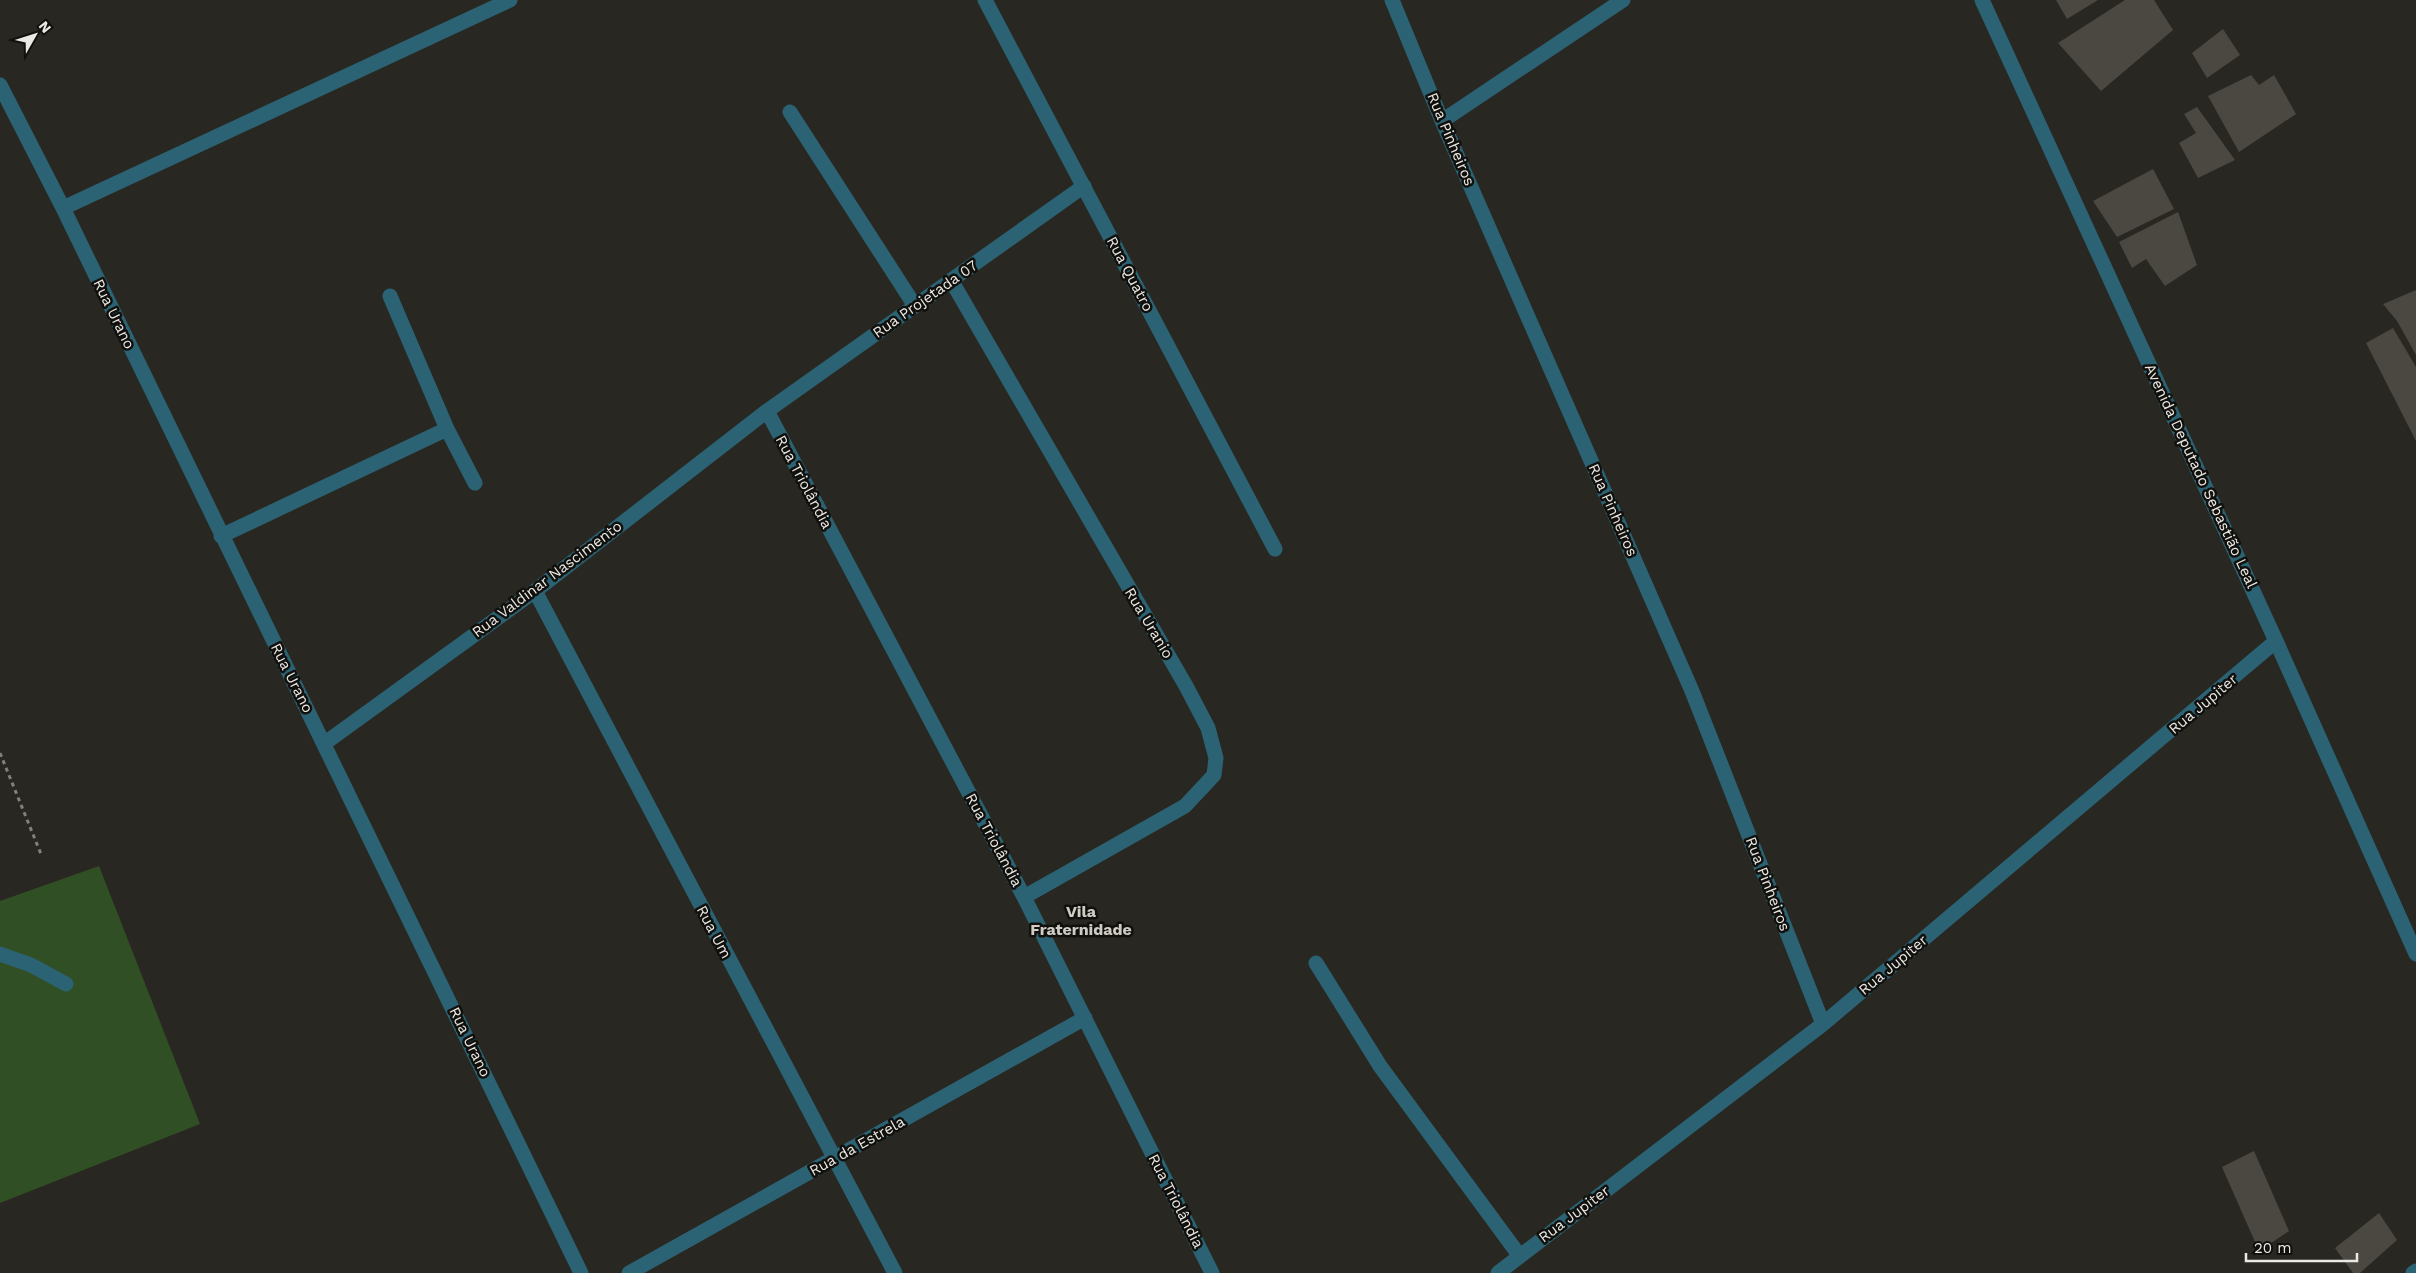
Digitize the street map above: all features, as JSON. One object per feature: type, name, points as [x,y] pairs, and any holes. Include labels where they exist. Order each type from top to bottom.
[{"type":"street","points":[[63,208],[510,0]]},
{"type":"street","name":"Rua Quatro","points":[[985,0],[1275,549]]},
{"type":"street","name":"Rua Pinheiros","points":[[1392,0],[1442,121],[1692,691],[1823,1024]]},
{"type":"street","points":[[1442,121],[1623,0]]},
{"type":"street","name":"Avenida Deputado Sebastião Leal","points":[[1982,0],[2276,642],[2416,954]]},
{"type":"street","name":"Rua Urano","points":[[0,85],[63,208],[581,1273]]},
{"type":"street","points":[[790,112],[914,306]]},
{"type":"street","name":"Rua Projetada 07","points":[[767,411],[1084,186]]},
{"type":"street","name":"Rua Uranio","points":[[951,280],[1186,686],[1208,728],[1216,758],[1214,776],[1185,806],[1024,897]]},
{"type":"street","points":[[390,296],[447,429],[475,482]]},
{"type":"street","name":"Rua Triolândia","points":[[767,411],[1024,897],[1212,1273]]},
{"type":"street","name":"Rua Valdinar Nascimento","points":[[325,744],[535,591],[767,411]]},
{"type":"street","points":[[221,536],[447,429]]},
{"type":"street","name":"Rua Um","points":[[535,591],[894,1273]]},
{"type":"street","name":"Rua Jupiter","points":[[1498,1273],[1823,1024],[2276,642]]},
{"type":"street","points":[[0,954],[31,965],[66,984]]},
{"type":"street","points":[[1316,963],[1380,1066],[1520,1255]]},
{"type":"street","name":"Rua da Estrela","points":[[629,1273],[1085,1018]]},
{"type":"path","points":[[0,752],[41,854]]},
{"type":"green space","points":[[99,866],[200,1124],[0,1203],[0,901]]},
{"type":"building","points":[[2056,0],[2098,0],[2067,19]]},
{"type":"building","points":[[2125,0],[2154,0],[2173,30],[2101,91],[2058,43]]},
{"type":"building","points":[[2223,29],[2240,55],[2207,78],[2192,53]]},
{"type":"building","points":[[2251,75],[2259,85],[2274,75],[2296,114],[2239,152],[2208,96]]},
{"type":"building","points":[[2197,107],[2235,160],[2198,178],[2179,143],[2196,133],[2184,114]]},
{"type":"building","points":[[2153,169],[2174,209],[2117,237],[2093,201]]},
{"type":"building","points":[[2178,212],[2197,265],[2165,286],[2146,259],[2132,268],[2119,242]]},
{"type":"building","points":[[2416,290],[2416,355],[2397,321],[2383,304]]},
{"type":"building","points":[[2393,328],[2416,367],[2416,441],[2366,343]]},
{"type":"building","points":[[2254,1151],[2289,1231],[2259,1251],[2222,1167]]},
{"type":"building","points":[[2379,1213],[2397,1240],[2360,1273],[2353,1273],[2335,1248]]},
{"type":"district","name":"Vila Fraternidade","points":[[1081,920]]}]
